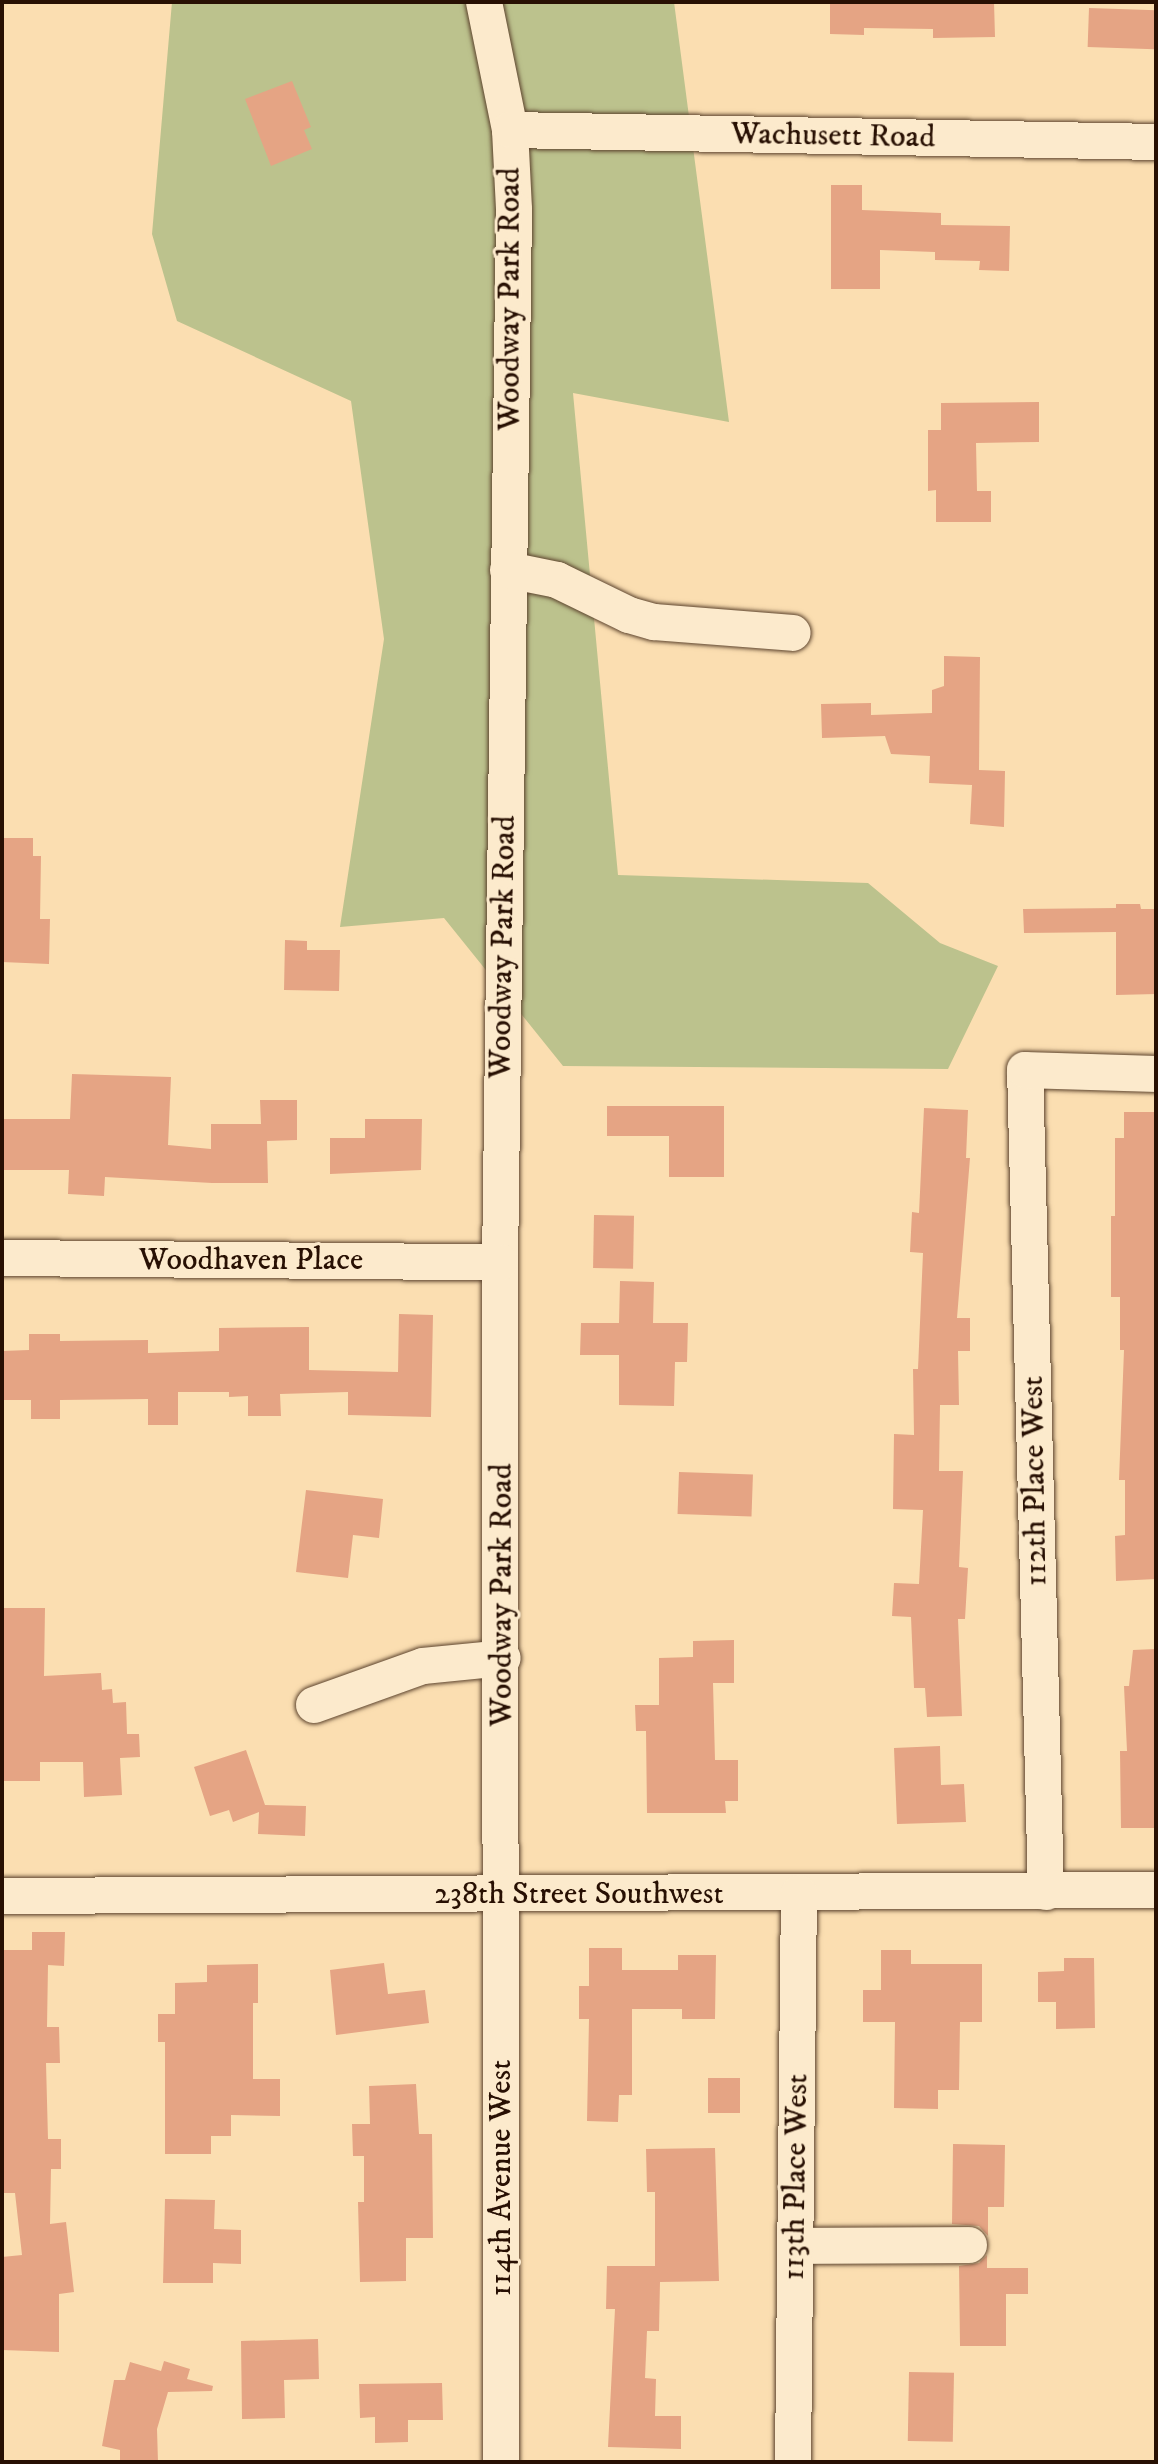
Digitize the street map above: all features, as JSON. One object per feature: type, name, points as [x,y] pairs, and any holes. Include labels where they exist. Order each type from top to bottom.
[{"type":"street","name":"Woodway Park Road","points":[[484,2],[510,130],[514,210],[500,1262],[501,1894]]},
{"type":"street","name":"Wachusett Road","points":[[510,130],[1156,142]]},
{"type":"street","points":[[508,570],[557,580],[629,615],[654,622],[793,633]]},
{"type":"street","name":"112th Place West","points":[[1046,1892],[1025,1070],[1156,1074]]},
{"type":"street","name":"Woodhaven Place","points":[[2,1258],[500,1262]]},
{"type":"street","points":[[314,1705],[423,1666],[503,1658]]},
{"type":"street","name":"238th Street Southwest","points":[[2,1896],[1156,1890]]},
{"type":"street","name":"113th Place West","points":[[793,2462],[799,1893]]},
{"type":"street","name":"114th Avenue West","points":[[501,1894],[501,2462]]},
{"type":"street","points":[[795,2246],[969,2245]]},
{"type":"green space","points":[[172,2],[674,2],[729,422],[573,393],[618,875],[868,883],[940,943],[998,966],[948,1069],[563,1066],[444,918],[340,927],[384,639],[351,401],[177,321],[152,234]]},
{"type":"building","points":[[830,2],[994,2],[995,37],[933,38],[933,29],[864,28],[864,35],[830,34]]},
{"type":"building","points":[[1089,8],[1156,10],[1155,49],[1088,47]]},
{"type":"building","points":[[292,81],[311,127],[304,130],[312,149],[271,166],[245,99]]},
{"type":"building","points":[[831,185],[862,185],[862,210],[941,213],[941,225],[1010,226],[1009,271],[979,270],[980,261],[935,260],[935,252],[880,250],[880,289],[831,289]]},
{"type":"building","points":[[1039,402],[1039,442],[976,443],[977,491],[991,491],[991,522],[936,522],[936,490],[928,491],[928,430],[941,430],[941,403]]},
{"type":"building","points":[[944,656],[980,657],[979,770],[1005,771],[1004,827],[970,824],[972,785],[929,783],[930,756],[891,754],[885,736],[822,738],[821,704],[871,703],[871,715],[932,713],[932,690],[944,686]]},
{"type":"building","points":[[2,838],[33,838],[33,856],[41,856],[40,919],[50,919],[49,964],[2,962]]},
{"type":"building","points":[[1116,904],[1140,904],[1141,909],[1156,909],[1156,994],[1116,995],[1116,932],[1024,933],[1023,909],[1116,908]]},
{"type":"building","points":[[285,940],[307,941],[307,950],[340,950],[339,991],[284,990]]},
{"type":"building","points":[[72,1074],[171,1077],[168,1145],[211,1149],[211,1124],[261,1124],[260,1100],[297,1100],[297,1140],[267,1141],[268,1183],[105,1177],[104,1196],[68,1194],[69,1170],[2,1170],[2,1119],[70,1119]]},
{"type":"building","points":[[607,1106],[724,1106],[724,1177],[669,1177],[669,1136],[607,1136]]},
{"type":"building","points":[[924,1108],[968,1110],[966,1158],[970,1158],[957,1318],[970,1318],[970,1351],[958,1351],[959,1405],[940,1405],[939,1471],[963,1471],[959,1567],[968,1568],[965,1619],[958,1619],[962,1716],[927,1717],[925,1688],[914,1688],[911,1617],[892,1616],[894,1583],[919,1584],[923,1510],[893,1509],[894,1434],[914,1435],[913,1369],[918,1369],[923,1253],[910,1252],[912,1212],[919,1213]]},
{"type":"building","points":[[1124,1112],[1156,1112],[1156,1579],[1116,1581],[1115,1536],[1125,1535],[1125,1480],[1119,1480],[1124,1350],[1120,1350],[1120,1297],[1111,1297],[1111,1216],[1115,1216],[1115,1138],[1124,1138]]},
{"type":"building","points":[[365,1119],[422,1119],[421,1170],[330,1174],[330,1138],[365,1138]]},
{"type":"building","points":[[594,1215],[634,1216],[633,1269],[593,1268]]},
{"type":"building","points":[[620,1281],[654,1282],[653,1323],[688,1323],[687,1362],[675,1362],[674,1406],[619,1405],[619,1355],[580,1355],[581,1323],[619,1323]]},
{"type":"building","points":[[399,1314],[433,1315],[431,1417],[348,1415],[348,1392],[280,1394],[281,1416],[248,1416],[248,1396],[229,1397],[229,1392],[178,1392],[178,1425],[148,1425],[148,1399],[60,1400],[60,1419],[31,1419],[31,1400],[2,1400],[2,1351],[29,1350],[29,1334],[60,1334],[60,1341],[148,1340],[148,1353],[219,1351],[219,1328],[309,1327],[309,1370],[398,1372]]},
{"type":"building","points":[[679,1472],[753,1475],[751,1517],[678,1514]]},
{"type":"building","points":[[306,1490],[383,1499],[379,1538],[353,1535],[348,1578],[296,1572]]},
{"type":"building","points":[[2,1608],[45,1608],[44,1676],[101,1673],[102,1690],[112,1689],[113,1703],[126,1702],[127,1734],[139,1734],[140,1757],[120,1758],[122,1795],[84,1797],[83,1762],[40,1762],[40,1781],[2,1781]]},
{"type":"building","points":[[734,1640],[734,1683],[713,1683],[715,1760],[738,1760],[738,1801],[725,1801],[726,1813],[647,1813],[646,1731],[636,1731],[635,1705],[659,1705],[659,1658],[693,1657],[693,1641]]},
{"type":"building","points":[[1156,1649],[1156,1828],[1121,1828],[1120,1751],[1127,1751],[1124,1686],[1129,1686],[1133,1650]]},
{"type":"building","points":[[940,1746],[941,1785],[964,1784],[966,1822],[897,1824],[894,1748]]},
{"type":"building","points":[[246,1750],[265,1805],[306,1806],[305,1836],[258,1834],[259,1812],[233,1822],[229,1810],[210,1816],[194,1767]]},
{"type":"building","points":[[32,1932],[65,1932],[64,1966],[48,1965],[47,2027],[59,2027],[60,2063],[46,2063],[48,2139],[61,2139],[61,2169],[51,2169],[50,2224],[66,2222],[74,2292],[59,2294],[59,2352],[2,2350],[2,2257],[22,2255],[15,2193],[2,2193],[2,1950],[32,1950]]},
{"type":"building","points":[[589,1948],[622,1948],[622,1970],[678,1970],[678,1955],[716,1955],[715,2019],[682,2019],[682,2009],[632,2009],[632,2095],[619,2095],[618,2122],[587,2121],[589,2019],[579,2019],[579,1986],[589,1986]]},
{"type":"building","points":[[881,1950],[911,1950],[911,1964],[982,1964],[982,2022],[960,2022],[959,2090],[938,2090],[938,2109],[894,2108],[895,2022],[863,2022],[863,1990],[881,1990]]},
{"type":"building","points":[[1064,1958],[1094,1958],[1095,2028],[1056,2029],[1056,2002],[1038,2002],[1038,1972],[1064,1971]]},
{"type":"building","points":[[384,1963],[388,1994],[425,1990],[429,2023],[336,2035],[330,1970]]},
{"type":"building","points":[[258,1964],[258,2003],[253,2003],[253,2079],[280,2079],[280,2116],[231,2115],[231,2136],[211,2136],[211,2154],[165,2154],[165,2042],[158,2042],[158,2014],[175,2014],[175,1983],[207,1982],[207,1965]]},
{"type":"building","points":[[708,2078],[740,2078],[740,2113],[708,2113]]},
{"type":"building","points":[[416,2084],[419,2134],[432,2134],[433,2238],[406,2238],[406,2281],[360,2282],[358,2202],[364,2202],[364,2156],[353,2156],[352,2124],[370,2124],[369,2086]]},
{"type":"building","points":[[953,2144],[1005,2145],[1004,2207],[988,2207],[988,2236],[979,2226],[952,2224]]},
{"type":"building","points":[[715,2148],[719,2281],[660,2282],[659,2331],[647,2331],[645,2378],[656,2379],[655,2416],[681,2416],[681,2449],[608,2447],[615,2309],[606,2309],[607,2266],[655,2266],[655,2192],[647,2192],[646,2149]]},
{"type":"building","points":[[165,2199],[215,2200],[214,2229],[241,2230],[241,2264],[213,2263],[213,2283],[163,2283]]},
{"type":"building","points":[[987,2255],[987,2268],[1028,2268],[1028,2294],[1006,2294],[1006,2346],[960,2346],[959,2266],[979,2263]]},
{"type":"building","points":[[318,2339],[319,2379],[284,2380],[285,2418],[242,2419],[241,2341]]},
{"type":"building","points":[[164,2361],[190,2369],[187,2379],[213,2386],[212,2391],[168,2392],[157,2429],[158,2462],[120,2462],[120,2450],[102,2446],[114,2380],[125,2380],[130,2362],[161,2371]]},
{"type":"building","points":[[909,2372],[954,2373],[953,2442],[908,2441]]},
{"type":"building","points":[[442,2383],[443,2420],[408,2420],[408,2442],[375,2443],[375,2417],[360,2418],[359,2384]]}]
